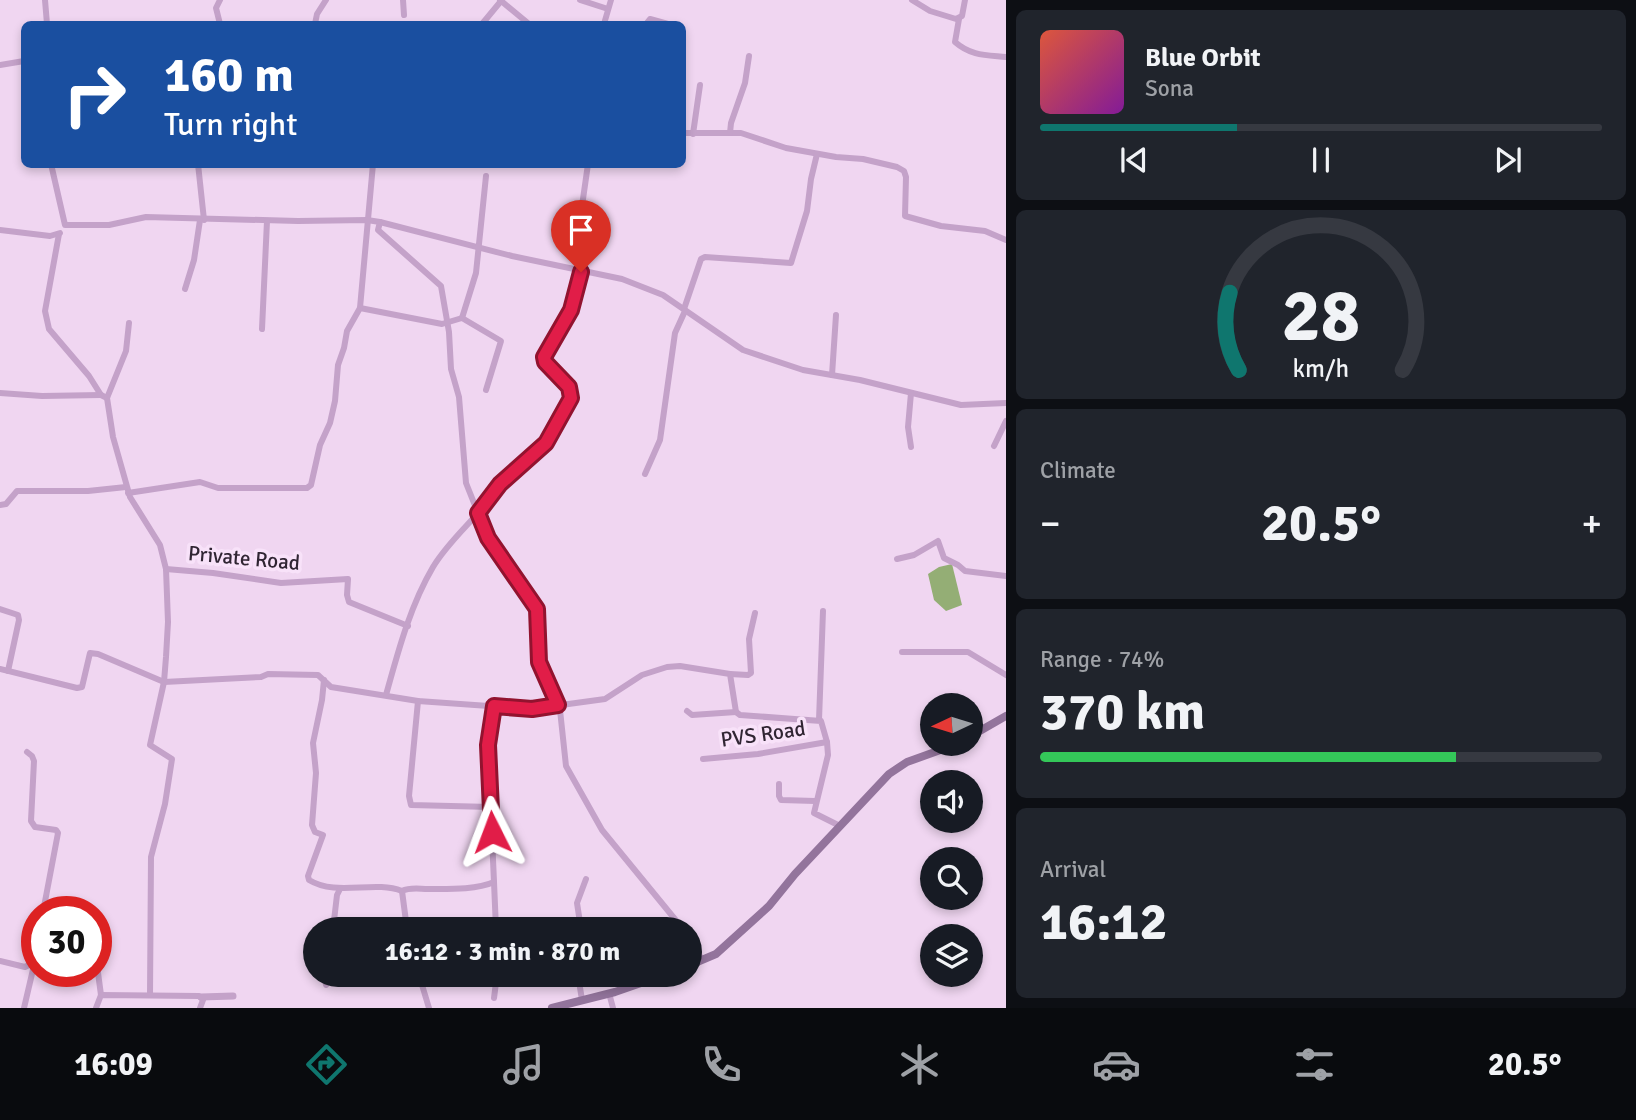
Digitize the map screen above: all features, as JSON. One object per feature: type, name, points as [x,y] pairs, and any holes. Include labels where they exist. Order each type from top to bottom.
[{"type":"main road","points":[[984,729],[1006,716]]},
{"type":"main road","points":[[702,960],[716,954],[769,906],[888,774],[907,762],[924,756]]},
{"type":"main road","points":[[552,1008],[627,987]]},
{"type":"street","points":[[45,0],[47,21]]},
{"type":"street","points":[[219,21],[216,8],[220,0]]},
{"type":"street","points":[[316,21],[326,0]]},
{"type":"street","points":[[403,0],[404,15]]},
{"type":"street","points":[[580,0],[608,9]]},
{"type":"street","points":[[605,21],[611,0]]},
{"type":"street","points":[[912,0],[930,11],[959,19]]},
{"type":"street","points":[[965,0],[955,42],[979,55],[1006,57]]},
{"type":"street","points":[[484,21],[500,1],[525,21]]},
{"type":"street","points":[[730,133],[730,123],[745,83],[749,56]]},
{"type":"street","points":[[0,65],[21,62]]},
{"type":"street","points":[[692,134],[700,85]]},
{"type":"street","points":[[686,133],[741,133],[786,148],[863,159],[897,167],[904,171],[906,177],[905,216],[941,226],[985,231],[1006,240]]},
{"type":"street","points":[[645,474],[660,440],[675,333],[694,286],[701,259],[710,257],[791,263],[807,211],[817,154]]},
{"type":"street","points":[[52,168],[65,225],[59,234],[45,311],[49,330],[104,397],[127,490],[139,516],[160,545],[166,569],[168,622],[164,682],[150,745],[172,759],[151,858],[150,995]]},
{"type":"street","points":[[185,289],[202,220],[198,168]]},
{"type":"street","points":[[0,505],[6,504],[16,491],[127,490],[200,482],[218,488],[307,488],[311,485],[320,444],[330,423],[338,365],[347,331],[360,308],[373,168]]},
{"type":"street","points":[[386,695],[408,626],[432,569],[500,484],[546,443],[571,398],[569,387],[545,362],[544,357],[571,310],[581,272],[581,221],[587,168]]},
{"type":"street","points":[[462,318],[476,273],[486,176]]},
{"type":"street","points":[[65,225],[109,225],[146,217],[380,222],[581,272],[622,279],[663,295],[743,350],[803,370],[961,405],[1006,403]]},
{"type":"street","points":[[262,329],[267,221]]},
{"type":"street","points":[[380,222],[378,230],[441,286],[452,369],[459,397],[466,483],[488,538],[537,609],[539,662],[558,705],[566,766],[602,830],[673,917]]},
{"type":"street","points":[[0,230],[50,236],[59,234]]},
{"type":"street","points":[[360,308],[442,324],[462,318],[501,341],[486,390]]},
{"type":"street","points":[[832,375],[836,315]]},
{"type":"street","points":[[104,397],[126,351],[129,323]]},
{"type":"street","points":[[0,393],[104,397]]},
{"type":"street","points":[[911,393],[908,427],[911,447]]},
{"type":"street","points":[[994,446],[1006,421]]},
{"type":"street","points":[[897,558],[914,555],[938,541],[944,558],[965,571],[1006,576]]},
{"type":"street","name":"Private Road","points":[[166,569],[281,583],[348,579],[349,602],[408,626]]},
{"type":"street","points":[[0,609],[18,615],[19,620],[10,672]]},
{"type":"street","name":"PVS Road","points":[[819,720],[823,611]]},
{"type":"street","points":[[0,669],[77,688],[82,687],[85,681],[90,653],[164,682],[261,677],[268,674],[318,675],[331,687],[418,701],[532,709],[605,699],[642,676],[667,667],[680,666],[748,675],[751,673],[749,639],[755,613]]},
{"type":"street","points":[[902,652],[968,652],[1006,675]]},
{"type":"street","points":[[730,674],[736,712]]},
{"type":"street","points":[[324,680],[313,743],[316,773],[312,825],[315,832],[323,835],[308,876],[311,882],[340,888],[402,891]]},
{"type":"street","points":[[418,701],[409,796],[411,804],[491,807]]},
{"type":"street","points":[[494,706],[488,745],[495,917]]},
{"type":"street","points":[[687,711],[692,715],[736,712],[740,715],[821,721],[827,742],[825,769],[814,813],[840,826]]},
{"type":"street","name":"PVS Road","points":[[703,759],[758,754],[827,742]]},
{"type":"street","points":[[27,752],[34,761],[31,821],[34,827],[56,830],[58,833],[46,896]]},
{"type":"street","points":[[779,784],[781,800],[815,802]]},
{"type":"street","points":[[579,917],[577,903],[586,879]]},
{"type":"street","points":[[402,891],[407,888],[439,889],[494,882]]},
{"type":"street","points":[[335,917],[340,888]]},
{"type":"street","points":[[402,891],[405,917]]},
{"type":"street","points":[[0,961],[21,966]]},
{"type":"street","points":[[24,1008],[29,987]]},
{"type":"street","points":[[96,1008],[101,995],[100,987]]},
{"type":"street","points":[[423,987],[429,1008]]},
{"type":"street","points":[[494,998],[495,987]]},
{"type":"street","points":[[580,987],[582,1000]]},
{"type":"street","points":[[609,993],[613,1008]]},
{"type":"street","points":[[101,995],[201,998],[233,996]]},
{"type":"street","points":[[200,1008],[203,1000],[201,998]]},
{"type":"shaded area","points":[[952,564],[962,605],[946,611],[934,600],[928,574],[939,567]]},
{"type":"route","points":[[492,832],[488,745],[494,706],[532,709],[558,705],[539,662],[537,609],[488,538],[478,513],[493,491],[546,443],[571,398],[569,387],[545,362],[544,357],[571,310],[581,272]]}]
